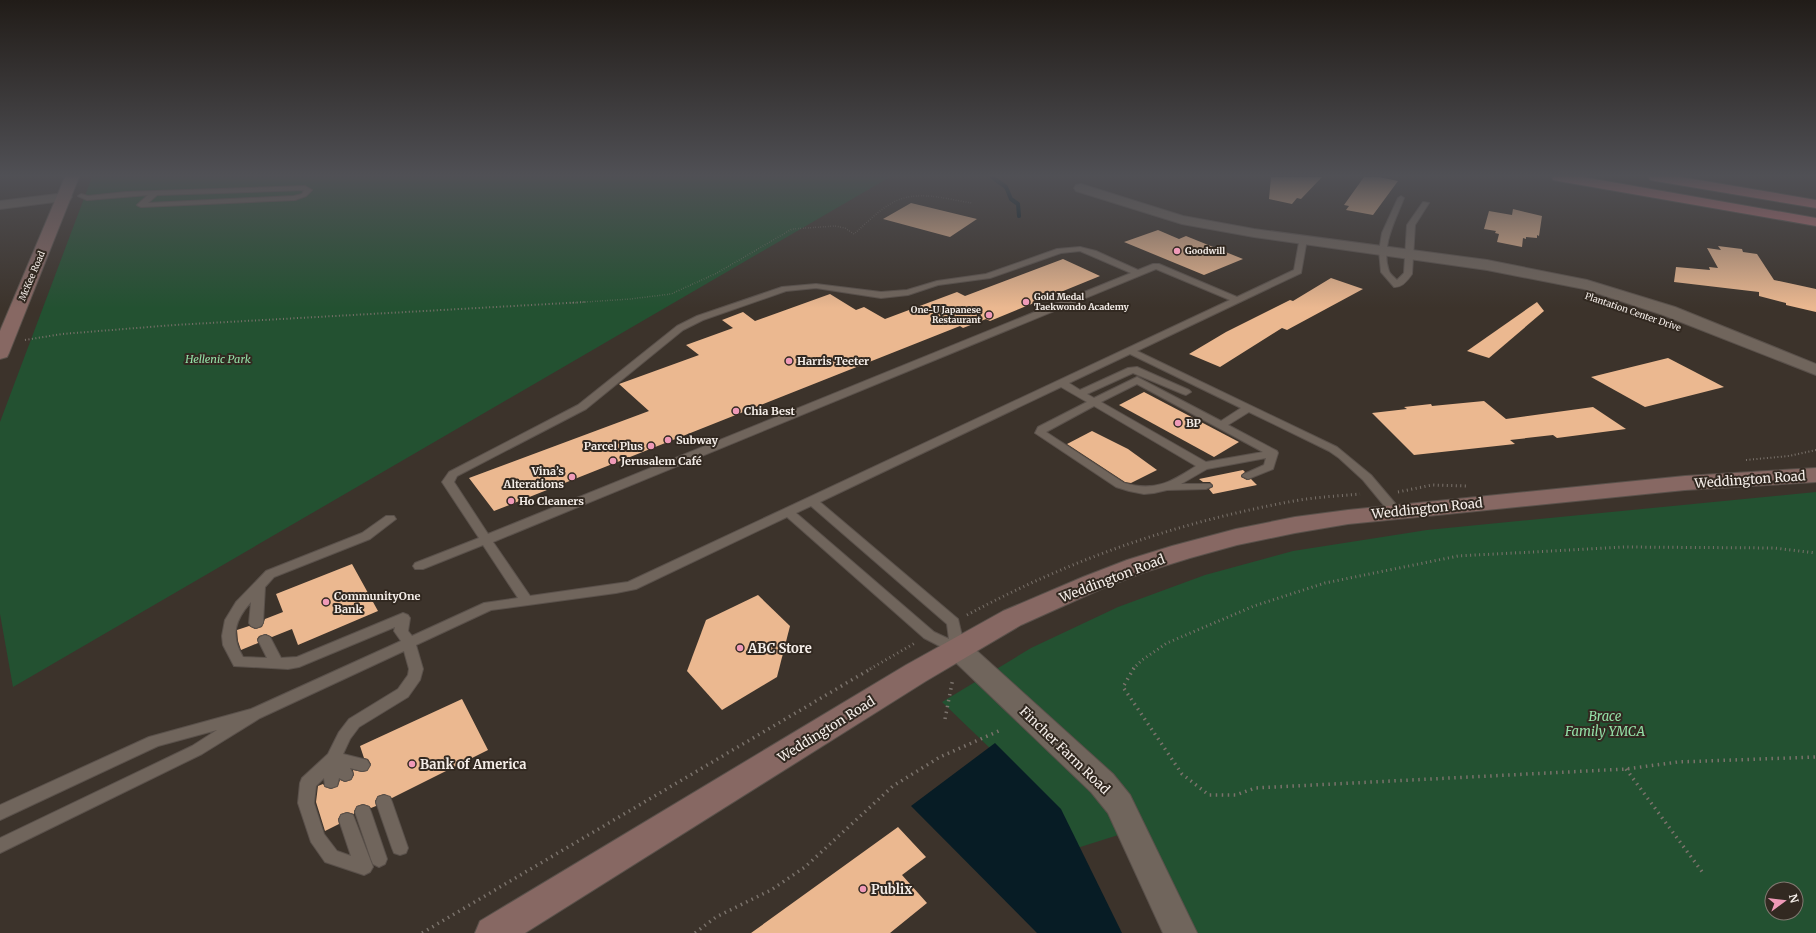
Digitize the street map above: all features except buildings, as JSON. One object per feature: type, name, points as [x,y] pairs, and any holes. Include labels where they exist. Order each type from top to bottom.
[{"type":"main road","name":"McKee Road","points":[[2,348],[54,221]]},
{"type":"main road","name":"Weddington Road","points":[[494,933],[956,635],[1012,618],[1092,583],[1151,562],[1236,537],[1389,504],[1816,475]]},
{"type":"street","name":"Plantation Center Drive","points":[[1185,221],[1527,272],[1594,287],[1669,311],[1816,370]]},
{"type":"street","name":"Plantation Center Drive","points":[[1443,260],[1580,294],[1632,310],[1730,347],[1816,384]]},
{"type":"street","name":"Fincher Farm Road","points":[[956,635],[1102,783],[1119,804],[1180,933]]},
{"type":"lane","points":[[1391,221],[1386,233],[1383,251],[1385,272],[1397,285],[1408,274],[1411,225],[1414,221]]},
{"type":"lane","points":[[0,846],[197,750],[255,714],[489,606],[527,602],[574,594],[610,591],[631,586],[1298,271],[1303,239]]},
{"type":"lane","points":[[527,602],[448,482],[453,474],[582,407],[680,328],[700,318],[786,289],[816,286],[881,295],[908,292],[937,283],[987,276],[1060,251],[1080,249],[1093,253],[1137,273]]},
{"type":"lane","points":[[419,566],[1156,266],[1237,300]]},
{"type":"lane","points":[[1131,351],[1317,441],[1343,456],[1368,477],[1389,504]]},
{"type":"lane","points":[[1079,394],[1131,370],[1137,370],[1186,392]]},
{"type":"lane","points":[[1206,486],[1132,490],[1120,485],[1040,433],[1042,429],[1137,380],[1273,453]]},
{"type":"lane","points":[[1061,383],[1204,466]]},
{"type":"lane","points":[[1173,399],[1200,384]]},
{"type":"lane","points":[[1221,425],[1249,408]]},
{"type":"lane","points":[[1168,488],[1204,466],[1273,453]]},
{"type":"lane","points":[[1248,476],[1269,467],[1273,453]]},
{"type":"lane","points":[[812,501],[956,635]]},
{"type":"lane","points":[[788,512],[929,636],[956,635]]},
{"type":"lane","points":[[331,781],[334,758],[344,736],[354,723],[403,693],[415,676],[416,669],[409,643],[402,631],[403,618],[299,662],[288,664],[239,662],[230,646],[228,632],[231,619],[241,604],[270,574],[366,536],[390,519]]},
{"type":"lane","points":[[256,622],[259,586]]},
{"type":"lane","points":[[265,640],[277,663]]},
{"type":"lane","points":[[0,813],[154,741],[255,714]]},
{"type":"lane","points":[[334,758],[362,765]]},
{"type":"lane","points":[[334,758],[345,774]]},
{"type":"lane","points":[[334,758],[308,783],[306,803],[317,837],[331,857],[364,868],[347,820]]},
{"type":"lane","points":[[384,802],[400,848]]},
{"type":"lane","points":[[363,812],[379,859]]},
{"type":"path","points":[[2,348],[62,334],[174,325],[630,299],[671,294],[718,273],[792,229],[835,226],[845,228],[854,234],[869,221]]},
{"type":"path","points":[[1743,460],[1789,456],[1816,450]]},
{"type":"path","points":[[956,635],[1008,593],[1065,567],[1146,537],[1192,523],[1295,501],[1357,493],[1389,504],[1413,487],[1442,484],[1469,486]]},
{"type":"path","points":[[1816,553],[1774,548],[1625,547],[1458,556],[1325,583],[1254,606],[1167,643],[1142,660],[1132,672],[1123,687],[1182,774],[1209,794],[1236,795],[1255,788],[1626,769],[1678,762],[1816,757]]},
{"type":"path","points":[[422,933],[929,636]]},
{"type":"path","points":[[695,933],[716,917],[771,890],[805,867],[893,786],[940,757],[1001,730]]},
{"type":"path","points":[[1626,769],[1703,873]]},
{"type":"green space","name":"Hellenic Park","points":[[76,221],[815,221],[13,687],[0,614],[0,422]]},
{"type":"green space","name":"Brace Family YMCA","points":[[1816,492],[1816,933],[1183,933],[1131,831],[1074,849],[1049,805],[942,702],[1031,648],[1118,607],[1205,575],[1293,551],[1427,530]]},
{"type":"water","points":[[995,743],[1061,809],[1122,933],[1037,933],[911,806]]},
{"type":"place","name":"Goodwill","points":[[1177,251]]},
{"type":"place","name":"Gold Medal Taekwondo Academy","points":[[1026,302]]},
{"type":"place","name":"One‐U Japanese Restaurant","points":[[989,315]]},
{"type":"place","name":"Harris Teeter","points":[[789,361]]},
{"type":"place","name":"Chia Best","points":[[736,411]]},
{"type":"place","name":"BP","points":[[1178,423]]},
{"type":"place","name":"Subway","points":[[668,440]]},
{"type":"place","name":"Parcel Plus","points":[[651,446]]},
{"type":"place","name":"Jerusalem Café","points":[[613,461]]},
{"type":"place","name":"Vina’s Alterations","points":[[572,477]]},
{"type":"place","name":"Ho Cleaners","points":[[511,501]]},
{"type":"place","name":"CommunityOne Bank","points":[[326,602]]},
{"type":"place","name":"ABC Store","points":[[740,648]]},
{"type":"place","name":"Bank of America","points":[[412,764]]},
{"type":"place","name":"Publix","points":[[863,889]]}]
